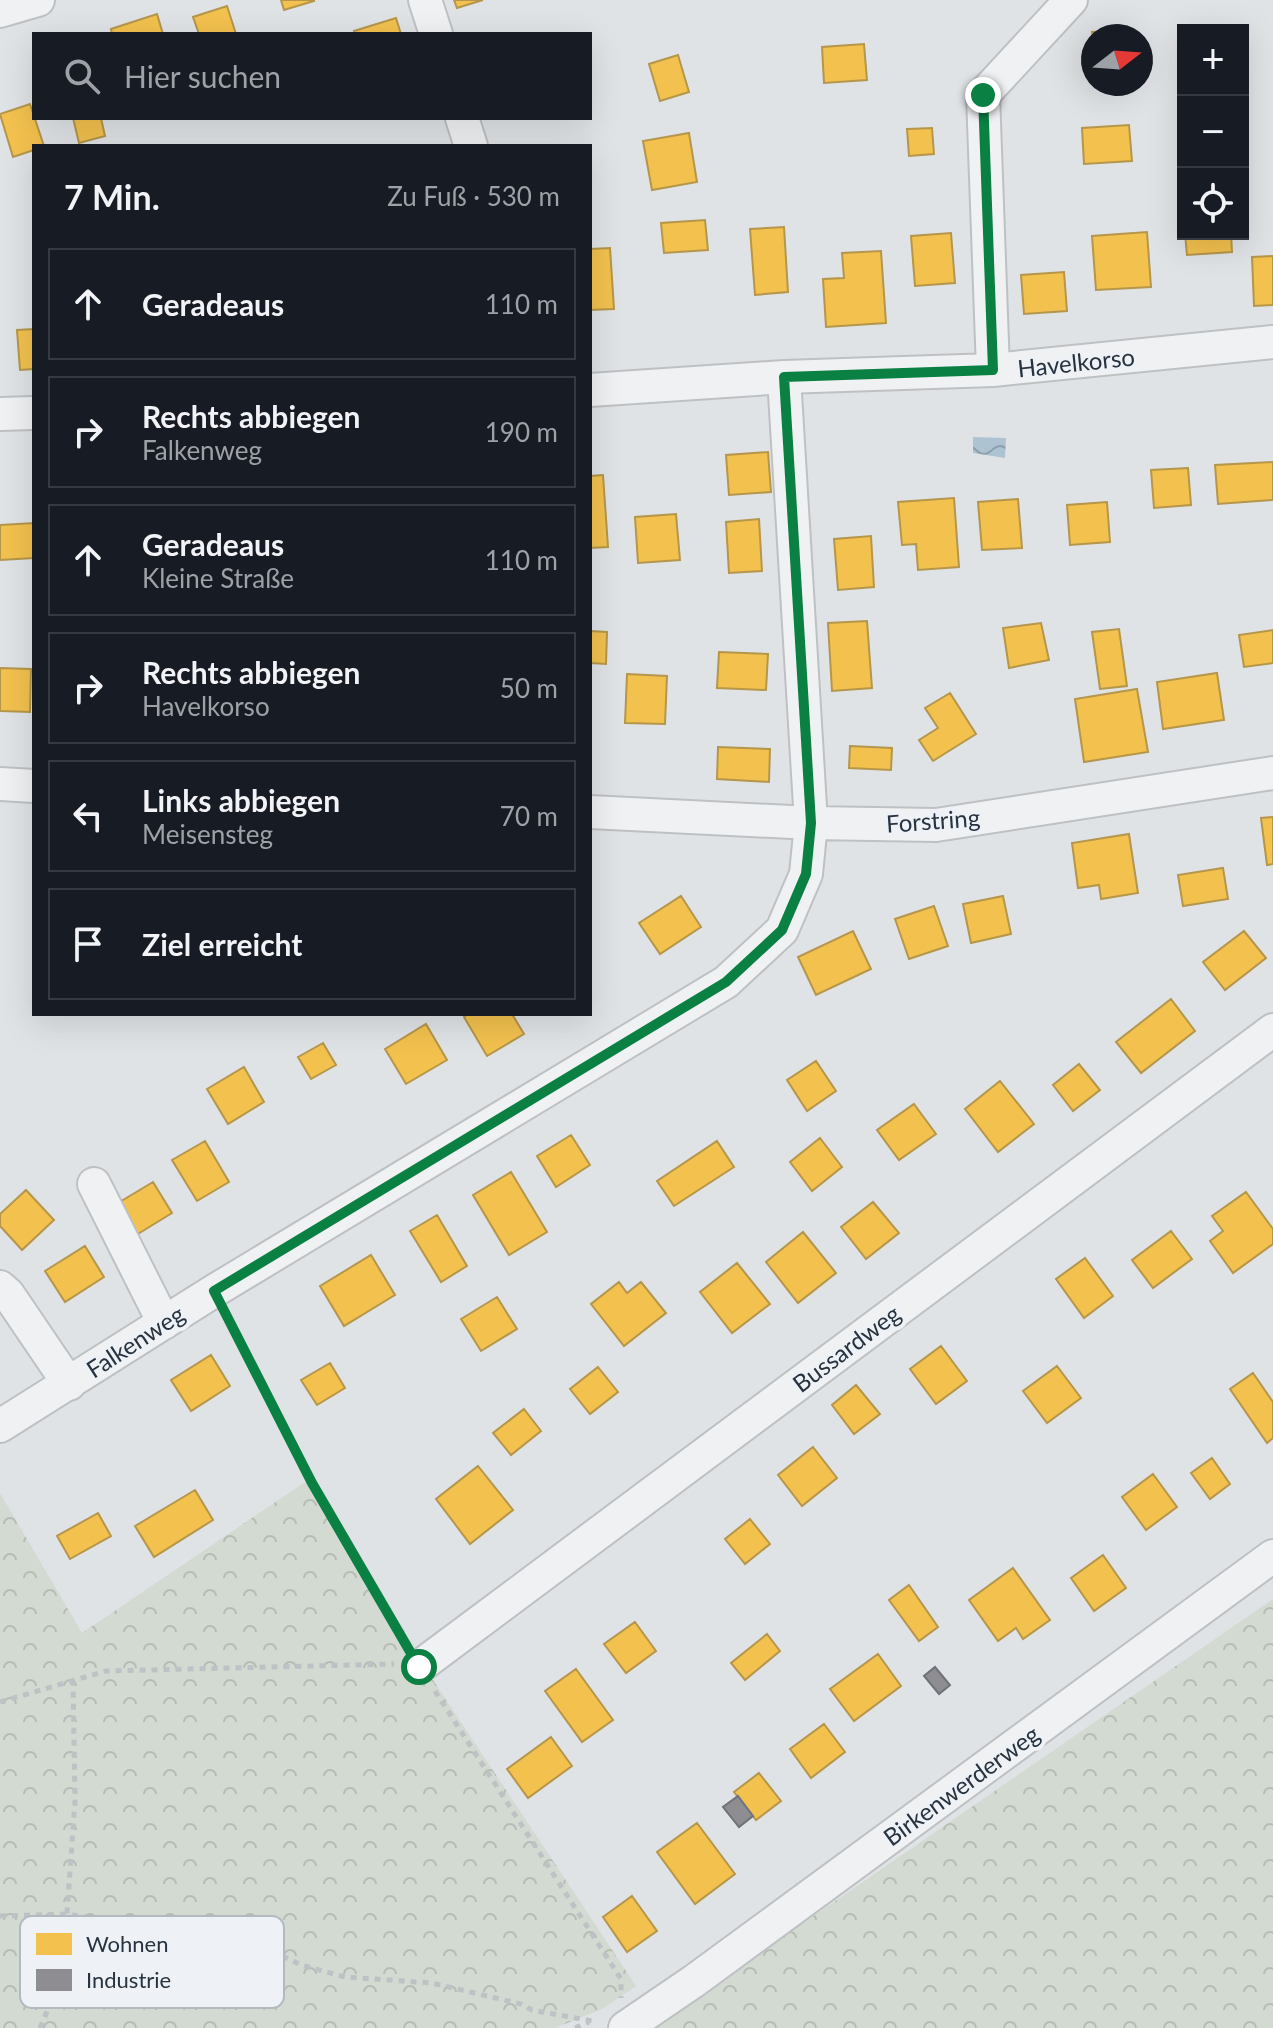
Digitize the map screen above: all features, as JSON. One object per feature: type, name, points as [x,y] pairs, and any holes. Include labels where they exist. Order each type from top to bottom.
[{"type":"street","points":[[0,11],[38,0]]},
{"type":"street","points":[[425,0],[435,32]]},
{"type":"street","points":[[993,370],[983,95],[1071,0]]},
{"type":"street","points":[[463,120],[470,144]]},
{"type":"street","name":"Havelkorso","points":[[592,390],[784,377],[993,370],[1273,342]]},
{"type":"street","name":"Falkenweg","points":[[0,1426],[214,1291],[726,982],[782,930],[806,874],[811,823],[784,377]]},
{"type":"street","points":[[0,414],[32,413]]},
{"type":"street","name":"Forstring","points":[[592,812],[811,823],[936,825],[1273,773]]},
{"type":"street","points":[[0,784],[32,786]]},
{"type":"street","name":"Bussardweg","points":[[419,1667],[1273,1030]]},
{"type":"street","points":[[94,1184],[164,1323]]},
{"type":"street","points":[[0,1287],[8,1294],[69,1384]]},
{"type":"street","name":"Birkenwerderweg","points":[[631,2015],[1273,1556]]},
{"type":"path","points":[[214,1291],[312,1483],[419,1667],[621,1979],[631,2015]]},
{"type":"path","points":[[0,1702],[106,1671],[394,1664],[419,1667]]},
{"type":"path","points":[[67,1914],[75,1801],[73,1681]]},
{"type":"path","points":[[0,1916],[78,1916]]},
{"type":"path","points":[[284,1957],[345,1977],[448,1986],[521,2004],[532,2010],[592,2021]]},
{"type":"path","points":[[40,2028],[48,2008]]},
{"type":"green space","points":[[314,1476],[433,1680],[636,1986],[602,2009],[555,2028],[0,2028],[0,1493],[82,1633]]},
{"type":"green space","points":[[1273,1599],[1273,2028],[651,2028]]},
{"type":"water","points":[[973,437],[1006,438],[1005,458],[973,453]]},
{"type":"building: Wohnen","points":[[281,0],[314,0],[314,1],[284,10]]},
{"type":"building: Wohnen","points":[[454,0],[483,0],[457,8]]},
{"type":"building: Wohnen","points":[[227,6],[235,32],[198,32],[193,17]]},
{"type":"building: Wohnen","points":[[157,14],[162,32],[112,32],[111,29]]},
{"type":"building: Wohnen","points":[[396,18],[400,32],[354,32]]},
{"type":"building: Wohnen","points":[[864,44],[867,80],[824,83],[822,47]]},
{"type":"building: Wohnen","points":[[678,55],[689,92],[660,101],[649,64]]},
{"type":"building: Wohnen","points":[[30,104],[32,120],[35,120],[43,144],[32,144],[32,151],[13,157],[0,114]]},
{"type":"building: Wohnen","points":[[73,120],[101,120],[105,136],[79,143]]},
{"type":"building: Wohnen","points":[[1129,125],[1132,161],[1084,164],[1082,128]]},
{"type":"building: Wohnen","points":[[932,128],[934,154],[909,156],[907,129]]},
{"type":"building: Wohnen","points":[[689,133],[697,182],[652,190],[643,141]]},
{"type":"building: Wohnen","points":[[705,220],[708,250],[664,253],[661,223]]},
{"type":"building: Wohnen","points":[[784,227],[788,292],[755,295],[750,229]]},
{"type":"building: Wohnen","points":[[1147,232],[1151,287],[1096,290],[1092,236]]},
{"type":"building: Wohnen","points":[[951,233],[955,283],[915,286],[911,236]]},
{"type":"building: Wohnen","points":[[1186,240],[1231,240],[1232,252],[1187,255]]},
{"type":"building: Wohnen","points":[[610,248],[614,309],[592,310],[592,249]]},
{"type":"building: Wohnen","points":[[881,251],[886,323],[826,327],[823,279],[844,278],[842,253]]},
{"type":"building: Wohnen","points":[[1273,256],[1273,305],[1254,306],[1252,257]]},
{"type":"building: Wohnen","points":[[1064,272],[1067,311],[1024,314],[1021,275]]},
{"type":"building: Wohnen","points":[[32,329],[32,369],[20,370],[17,330]]},
{"type":"building: Wohnen","points":[[768,452],[771,492],[729,495],[726,455]]},
{"type":"building: Wohnen","points":[[1273,462],[1273,500],[1218,504],[1215,465]]},
{"type":"building: Wohnen","points":[[1188,468],[1191,505],[1154,508],[1151,470]]},
{"type":"building: Wohnen","points":[[603,475],[608,547],[592,548],[592,476]]},
{"type":"building: Wohnen","points":[[954,498],[959,567],[918,570],[916,544],[902,545],[898,502]]},
{"type":"building: Wohnen","points":[[1018,499],[1022,548],[982,550],[978,502]]},
{"type":"building: Wohnen","points":[[1107,502],[1110,542],[1070,545],[1067,505]]},
{"type":"building: Wohnen","points":[[676,514],[680,560],[638,563],[635,517]]},
{"type":"building: Wohnen","points":[[759,519],[762,571],[729,573],[726,522]]},
{"type":"building: Wohnen","points":[[32,523],[32,558],[0,560],[0,525]]},
{"type":"building: Wohnen","points":[[871,536],[874,587],[838,590],[834,539]]},
{"type":"building: Wohnen","points":[[867,621],[872,688],[832,691],[828,623]]},
{"type":"building: Wohnen","points":[[1041,623],[1049,660],[1009,668],[1003,628]]},
{"type":"building: Wohnen","points":[[1119,629],[1127,686],[1100,689],[1092,632]]},
{"type":"building: Wohnen","points":[[1273,630],[1273,663],[1244,667],[1239,635]]},
{"type":"building: Wohnen","points":[[592,631],[607,632],[606,664],[592,663]]},
{"type":"building: Wohnen","points":[[719,652],[768,654],[766,690],[717,688]]},
{"type":"building: Wohnen","points":[[0,668],[31,669],[30,712],[0,711]]},
{"type":"building: Wohnen","points":[[1217,673],[1224,720],[1163,729],[1157,682]]},
{"type":"building: Wohnen","points":[[627,674],[667,676],[665,724],[625,723]]},
{"type":"building: Wohnen","points":[[1137,689],[1148,752],[1084,762],[1075,699]]},
{"type":"building: Wohnen","points":[[950,693],[976,734],[933,761],[919,740],[938,728],[925,708]]},
{"type":"building: Wohnen","points":[[850,746],[892,748],[891,770],[849,768]]},
{"type":"building: Wohnen","points":[[718,747],[770,749],[769,782],[717,779]]},
{"type":"building: Wohnen","points":[[1273,817],[1273,864],[1267,865],[1261,818]]},
{"type":"building: Wohnen","points":[[1129,834],[1138,893],[1101,899],[1099,885],[1078,888],[1072,843]]},
{"type":"building: Wohnen","points":[[1223,868],[1228,899],[1183,906],[1178,875]]},
{"type":"building: Wohnen","points":[[681,896],[701,927],[660,954],[639,923]]},
{"type":"building: Wohnen","points":[[1003,896],[1011,934],[971,943],[963,904]]},
{"type":"building: Wohnen","points":[[934,906],[948,946],[909,959],[895,919]]},
{"type":"building: Wohnen","points":[[853,931],[871,969],[816,995],[798,957]]},
{"type":"building: Wohnen","points":[[1244,931],[1266,958],[1225,990],[1203,962]]},
{"type":"building: Wohnen","points":[[1171,999],[1195,1031],[1141,1073],[1116,1042]]},
{"type":"building: Wohnen","points":[[513,1016],[524,1034],[487,1056],[464,1017]]},
{"type":"building: Wohnen","points":[[426,1024],[447,1060],[406,1084],[385,1049]]},
{"type":"building: Wohnen","points":[[323,1043],[336,1065],[311,1079],[298,1057]]},
{"type":"building: Wohnen","points":[[816,1061],[836,1091],[807,1111],[787,1080]]},
{"type":"building: Wohnen","points":[[1079,1064],[1100,1090],[1073,1111],[1053,1085]]},
{"type":"building: Wohnen","points":[[244,1067],[264,1102],[228,1124],[207,1089]]},
{"type":"building: Wohnen","points":[[1000,1081],[1034,1124],[998,1152],[965,1109]]},
{"type":"building: Wohnen","points":[[914,1104],[936,1134],[899,1160],[877,1130]]},
{"type":"building: Wohnen","points":[[571,1135],[590,1165],[556,1187],[537,1156]]},
{"type":"building: Wohnen","points":[[820,1138],[842,1167],[812,1191],[790,1162]]},
{"type":"building: Wohnen","points":[[205,1141],[229,1182],[197,1201],[172,1160]]},
{"type":"building: Wohnen","points":[[717,1141],[734,1167],[674,1206],[657,1181]]},
{"type":"building: Wohnen","points":[[511,1172],[547,1232],[509,1255],[473,1195]]},
{"type":"building: Wohnen","points":[[153,1182],[172,1213],[133,1237],[113,1206]]},
{"type":"building: Wohnen","points":[[26,1190],[54,1220],[22,1250],[0,1226],[0,1214]]},
{"type":"building: Wohnen","points":[[1246,1192],[1273,1229],[1273,1244],[1233,1273],[1210,1241],[1223,1231],[1212,1216]]},
{"type":"building: Wohnen","points":[[873,1202],[899,1233],[866,1259],[841,1227]]},
{"type":"building: Wohnen","points":[[437,1215],[467,1266],[441,1282],[410,1231]]},
{"type":"building: Wohnen","points":[[1171,1231],[1192,1259],[1153,1288],[1132,1260]]},
{"type":"building: Wohnen","points":[[803,1232],[836,1273],[798,1303],[766,1262]]},
{"type":"building: Wohnen","points":[[85,1246],[104,1277],[65,1302],[45,1271]]},
{"type":"building: Wohnen","points":[[371,1255],[395,1295],[344,1326],[320,1286]]},
{"type":"building: Wohnen","points":[[1085,1258],[1113,1296],[1084,1318],[1056,1279]]},
{"type":"building: Wohnen","points":[[737,1263],[770,1304],[732,1333],[700,1292]]},
{"type":"building: Wohnen","points":[[619,1282],[627,1293],[641,1282],[666,1313],[624,1346],[591,1304]]},
{"type":"building: Wohnen","points":[[497,1297],[517,1329],[481,1351],[461,1319]]},
{"type":"building: Wohnen","points":[[941,1346],[967,1381],[936,1404],[910,1369]]},
{"type":"building: Wohnen","points":[[211,1355],[230,1386],[191,1411],[171,1380]]},
{"type":"building: Wohnen","points":[[330,1363],[345,1388],[317,1405],[301,1380]]},
{"type":"building: Wohnen","points":[[1057,1366],[1081,1398],[1047,1423],[1023,1391]]},
{"type":"building: Wohnen","points":[[598,1367],[618,1392],[590,1414],[570,1389]]},
{"type":"building: Wohnen","points":[[1253,1373],[1273,1402],[1273,1438],[1267,1443],[1230,1389]]},
{"type":"building: Wohnen","points":[[856,1385],[880,1414],[854,1434],[832,1405]]},
{"type":"building: Wohnen","points":[[524,1409],[541,1431],[511,1455],[493,1433]]},
{"type":"building: Wohnen","points":[[813,1447],[837,1478],[802,1506],[778,1475]]},
{"type":"building: Wohnen","points":[[1212,1458],[1230,1484],[1210,1499],[1191,1473]]},
{"type":"building: Wohnen","points":[[478,1466],[513,1510],[470,1544],[436,1499]]},
{"type":"building: Wohnen","points":[[1153,1474],[1177,1507],[1146,1530],[1122,1497]]},
{"type":"building: Wohnen","points":[[195,1490],[213,1520],[154,1557],[135,1526]]},
{"type":"building: Wohnen","points":[[98,1513],[111,1536],[70,1559],[57,1536]]},
{"type":"building: Wohnen","points":[[750,1519],[770,1544],[745,1564],[725,1539]]},
{"type":"building: Wohnen","points":[[1103,1555],[1126,1588],[1094,1611],[1071,1578]]},
{"type":"building: Wohnen","points":[[1013,1568],[1050,1620],[1023,1639],[1016,1628],[998,1641],[969,1600]]},
{"type":"building: Wohnen","points":[[909,1585],[938,1627],[919,1641],[889,1600]]},
{"type":"building: Wohnen","points":[[635,1622],[656,1651],[626,1673],[604,1644]]},
{"type":"building: Wohnen","points":[[767,1634],[780,1651],[745,1680],[731,1663]]},
{"type":"building: Wohnen","points":[[878,1654],[901,1686],[854,1721],[830,1689]]},
{"type":"building: Wohnen","points":[[576,1669],[613,1720],[582,1742],[545,1691]]},
{"type":"building: Wohnen","points":[[824,1724],[845,1752],[811,1778],[790,1749]]},
{"type":"building: Wohnen","points":[[551,1737],[572,1766],[528,1798],[507,1769]]},
{"type":"building: Wohnen","points":[[759,1773],[781,1801],[756,1820],[734,1792]]},
{"type":"building: Wohnen","points":[[697,1823],[735,1874],[695,1904],[657,1852]]},
{"type":"building: Wohnen","points":[[632,1896],[657,1931],[627,1952],[603,1917]]},
{"type":"building: Industrie","points":[[935,1667],[950,1685],[939,1694],[924,1676]]},
{"type":"building: Industrie","points":[[738,1796],[753,1816],[739,1827],[723,1807]]},
{"type":"route","points":[[419,1667],[312,1483],[214,1291],[726,982],[782,930],[806,874],[811,823],[784,377],[993,370],[983,95]]}]
